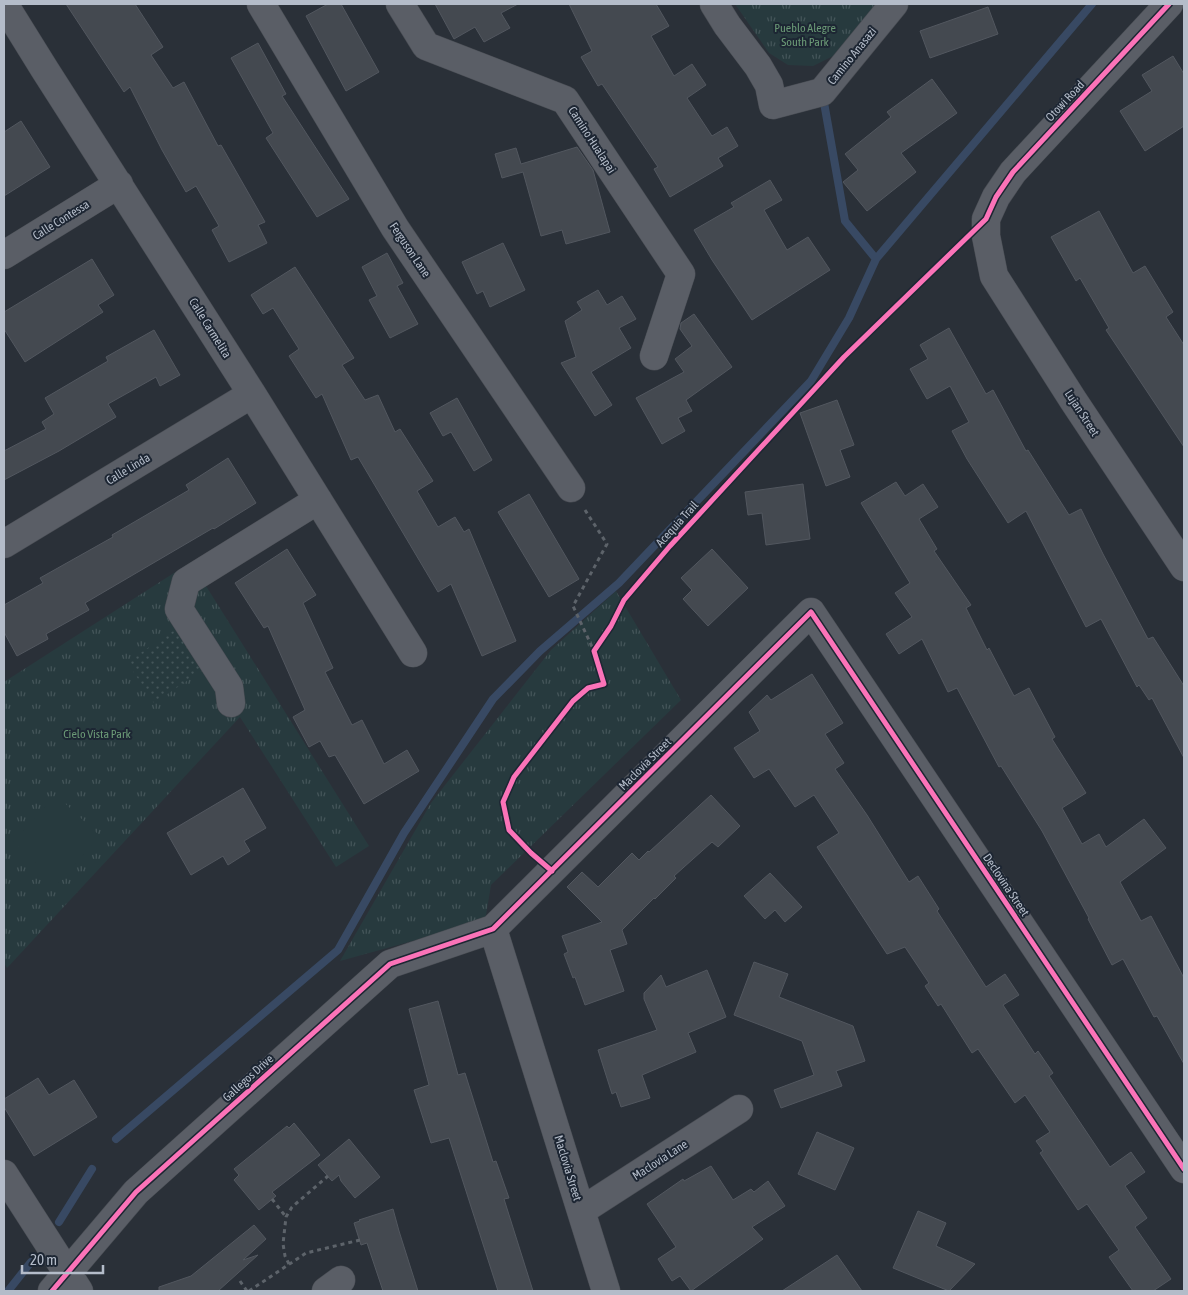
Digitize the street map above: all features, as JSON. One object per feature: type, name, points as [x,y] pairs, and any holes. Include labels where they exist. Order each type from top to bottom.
[{"type":"street","name":"Calle Carmelita","points":[[4,4],[252,394],[413,653]]},
{"type":"street","name":"Ferguson Lane","points":[[261,4],[395,228],[571,488]]},
{"type":"street","name":"Camino Hualapai","points":[[400,4],[426,46],[566,100],[681,274],[654,356]]},
{"type":"street","name":"Camino Anasazi","points":[[714,4],[727,25],[758,66],[769,85],[773,105],[822,92],[894,4]]},
{"type":"street","name":"Otowi Road","points":[[989,254],[986,219],[996,197],[1013,172],[1169,4]]},
{"type":"street","name":"Calle Contessa","points":[[4,255],[119,184]]},
{"type":"street","name":"Lujan Street","points":[[989,254],[994,276],[1073,400],[1184,567]]},
{"type":"street","name":"Calle Linda","points":[[4,544],[252,394]]},
{"type":"street","points":[[231,704],[229,687],[179,608],[186,582],[318,500]]},
{"type":"street","name":"Maclovia Street","points":[[606,1291],[493,930],[811,612]]},
{"type":"street","name":"Declovina Street","points":[[811,612],[1184,1169]]},
{"type":"street","name":"Gallegos Drive","points":[[66,1285],[136,1192],[390,964],[493,930]]},
{"type":"street","name":"Maclovia Lane","points":[[581,1211],[739,1109]]},
{"type":"street","points":[[4,1174],[66,1285]]},
{"type":"path","points":[[571,488],[607,544],[573,606],[586,631],[597,659]]},
{"type":"path","points":[[594,650],[600,642]]},
{"type":"path","points":[[289,1264],[285,1256],[283,1244],[286,1217],[292,1207],[328,1176]]},
{"type":"path","points":[[272,1199],[286,1217]]},
{"type":"path","points":[[240,1281],[248,1291],[306,1253],[360,1240]]},
{"type":"green space","name":"Pueblo Alegre South Park","points":[[735,4],[876,4],[833,56],[813,66],[788,65],[769,53]]},
{"type":"green space","name":"Cielo Vista Park","points":[[191,562],[369,846],[336,867],[240,717],[7,968],[4,963],[4,682]]},
{"type":"green space","points":[[616,591],[681,700],[491,885],[485,921],[340,961],[431,803],[551,650]]},
{"type":"green space","points":[[176,629],[203,670],[154,703],[127,662]]},
{"type":"green space","points":[[56,795],[100,836],[58,883],[13,842]]},
{"type":"building","points":[[66,4],[135,4],[163,47],[151,55],[173,88],[184,82],[218,146],[221,145],[265,222],[258,225],[267,243],[229,262],[212,230],[219,226],[196,186],[186,192],[130,87],[124,92]]},
{"type":"building","points":[[328,4],[341,4],[379,72],[346,91],[306,16]]},
{"type":"building","points":[[435,4],[518,4],[501,13],[510,28],[484,42],[475,27],[454,39]]},
{"type":"building","points":[[569,4],[656,4],[669,26],[651,36],[674,76],[692,64],[706,85],[687,98],[712,136],[727,127],[738,146],[718,158],[723,166],[670,197],[654,169],[658,167],[602,84],[598,86],[581,57],[592,51]]},
{"type":"building","points":[[988,7],[998,34],[930,58],[920,31]]},
{"type":"building","points":[[258,43],[286,94],[282,96],[349,199],[317,217],[266,138],[273,133],[231,58]]},
{"type":"building","points":[[1173,56],[1184,74],[1184,126],[1145,151],[1120,111],[1152,91],[1142,75]]},
{"type":"building","points":[[932,79],[957,113],[901,153],[916,172],[867,211],[843,182],[858,170],[845,154],[891,117],[887,112]]},
{"type":"building","points":[[21,121],[50,167],[4,196],[4,132]]},
{"type":"building","points":[[577,147],[593,170],[610,232],[566,244],[562,230],[541,236],[523,172],[502,178],[495,154],[516,148],[521,164]]},
{"type":"building","points":[[770,180],[782,200],[764,210],[787,250],[808,237],[830,270],[752,320],[694,230],[734,207],[731,203]]},
{"type":"building","points":[[1099,211],[1133,273],[1145,266],[1173,312],[1166,317],[1184,345],[1184,447],[1106,330],[1109,328],[1080,278],[1076,281],[1051,237]]},
{"type":"building","points":[[503,243],[525,290],[490,307],[483,291],[477,294],[462,262]]},
{"type":"building","points":[[387,253],[403,283],[397,286],[418,324],[390,338],[369,300],[377,296],[362,267]]},
{"type":"building","points":[[92,259],[114,295],[98,305],[103,312],[25,362],[4,329],[4,312]]},
{"type":"building","points":[[295,267],[354,358],[342,365],[365,400],[378,395],[395,432],[400,429],[433,481],[417,491],[438,527],[455,517],[464,532],[469,529],[516,641],[482,656],[451,584],[438,592],[358,457],[351,460],[322,394],[316,398],[289,356],[299,349],[273,308],[263,314],[251,295]]},
{"type":"building","points":[[598,290],[607,305],[622,296],[636,319],[619,328],[631,348],[591,372],[612,405],[595,416],[561,363],[576,357],[565,321],[582,310],[577,302]]},
{"type":"building","points":[[694,314],[732,367],[686,400],[692,411],[678,418],[685,431],[662,444],[636,398],[684,372],[675,359],[692,346],[680,329],[681,323]]},
{"type":"building","points":[[949,328],[986,394],[993,390],[1026,451],[1028,450],[1069,515],[1081,509],[1148,639],[1153,637],[1184,686],[1184,758],[1152,698],[1149,700],[1139,685],[1137,687],[1101,619],[1086,627],[1026,511],[1008,523],[967,459],[952,431],[969,422],[950,386],[927,399],[910,369],[928,359],[920,345]]},
{"type":"building","points":[[154,330],[180,375],[160,386],[156,377],[108,404],[116,417],[59,451],[4,480],[4,451],[46,429],[42,422],[54,414],[45,398],[108,361],[106,357]]},
{"type":"building","points":[[457,398],[492,460],[474,471],[451,432],[443,436],[430,413]]},
{"type":"building","points":[[837,400],[854,445],[840,450],[850,477],[826,486],[800,413]]},
{"type":"building","points":[[228,458],[256,503],[85,603],[89,610],[46,634],[48,639],[17,656],[4,632],[4,605],[43,583],[40,578],[113,537],[112,535],[189,490],[186,485]]},
{"type":"building","points":[[896,482],[905,496],[923,484],[938,507],[919,519],[937,549],[934,551],[971,605],[966,608],[987,650],[989,648],[1014,696],[1029,688],[1055,737],[1052,739],[1086,793],[1062,808],[1082,844],[1099,834],[1106,847],[1144,819],[1166,848],[1120,882],[1141,921],[1151,916],[1184,978],[1184,1064],[1157,1016],[1154,1017],[1123,959],[1112,965],[1042,831],[1001,766],[999,767],[957,688],[948,692],[922,639],[899,654],[886,634],[912,617],[895,593],[910,583],[861,503]]},
{"type":"building","points":[[803,484],[810,539],[766,545],[762,513],[748,515],[745,492]]},
{"type":"building","points":[[529,494],[579,579],[549,597],[498,512]]},
{"type":"building","points":[[287,549],[316,595],[303,603],[333,668],[325,672],[352,725],[362,720],[384,764],[407,750],[419,771],[364,804],[335,755],[329,757],[320,741],[309,747],[293,717],[305,710],[268,626],[264,628],[235,583]]},
{"type":"building","points":[[712,549],[748,588],[708,626],[683,599],[692,590],[681,578]]},
{"type":"building","points":[[812,674],[843,723],[825,734],[844,763],[835,769],[867,815],[909,882],[918,876],[939,909],[937,911],[986,987],[1005,974],[1019,995],[1003,1005],[1035,1054],[1038,1051],[1053,1073],[1049,1076],[1110,1167],[1131,1152],[1145,1172],[1125,1186],[1147,1218],[1135,1227],[1171,1279],[1153,1291],[1133,1291],[1109,1257],[1119,1250],[1087,1204],[1078,1210],[1040,1153],[1043,1151],[1036,1141],[1050,1132],[1025,1095],[1015,1103],[978,1049],[972,1053],[941,1004],[938,1006],[925,986],[929,983],[905,947],[887,954],[817,847],[839,833],[814,795],[795,807],[769,769],[754,778],[734,748],[760,731],[749,712],[767,695],[771,700]]},
{"type":"building","points":[[243,788],[266,828],[244,841],[250,851],[228,865],[223,856],[191,875],[167,833]]},
{"type":"building","points":[[711,795],[740,826],[718,847],[712,842],[674,876],[676,878],[622,930],[627,944],[610,950],[624,991],[585,1005],[564,954],[568,952],[562,936],[602,922],[567,887],[582,872],[598,887],[632,853],[639,860],[649,852]]},
{"type":"building","points":[[770,873],[802,907],[785,922],[775,910],[765,919],[744,896]]},
{"type":"building","points":[[754,962],[788,974],[779,997],[853,1026],[865,1061],[836,1071],[842,1086],[781,1108],[774,1090],[814,1075],[802,1041],[734,1015]]},
{"type":"building","points":[[707,970],[726,1017],[688,1033],[696,1052],[642,1075],[650,1098],[621,1107],[616,1092],[612,1094],[598,1050],[657,1030],[644,999],[644,993],[661,975],[666,987]]},
{"type":"building","points":[[438,1001],[458,1075],[465,1073],[493,1162],[496,1161],[509,1198],[504,1199],[533,1291],[498,1291],[449,1138],[431,1143],[414,1090],[429,1085],[409,1009]]},
{"type":"building","points":[[38,1078],[49,1095],[74,1080],[97,1117],[34,1156],[4,1107],[4,1099]]},
{"type":"building","points":[[294,1123],[320,1155],[272,1192],[276,1196],[259,1210],[234,1180],[239,1175],[234,1169],[287,1126],[289,1128]]},
{"type":"building","points":[[817,1132],[854,1148],[835,1190],[798,1174]]},
{"type":"building","points":[[349,1139],[380,1177],[355,1198],[341,1181],[339,1175],[332,1181],[318,1165]]},
{"type":"building","points":[[711,1166],[733,1200],[751,1189],[754,1192],[768,1181],[785,1206],[752,1227],[763,1239],[691,1291],[680,1276],[672,1281],[658,1259],[676,1247],[647,1204],[683,1179],[684,1181]]},
{"type":"building","points":[[393,1209],[418,1291],[383,1291],[367,1243],[361,1245],[354,1223]]},
{"type":"building","points":[[918,1211],[946,1223],[936,1246],[975,1264],[949,1291],[893,1268]]},
{"type":"building","points":[[254,1225],[266,1239],[243,1260],[258,1255],[218,1291],[159,1291],[159,1287],[191,1276]]},
{"type":"building","points":[[837,1255],[862,1291],[782,1291]]},
{"type":"waterway","points":[[116,1139],[338,950],[404,833],[493,699],[540,651],[619,583],[811,381],[849,318],[876,259],[1092,4]]},
{"type":"waterway","points":[[823,97],[845,221],[876,259]]},
{"type":"waterway","points":[[59,1222],[92,1169]]},
{"type":"waterway","points":[[8,1291],[31,1262]]},
{"type":"cycle path","name":"Acequia Trail","points":[[552,871],[509,830],[503,802],[514,777],[573,701],[588,688],[604,684],[594,651],[611,626],[624,600],[670,546],[844,357],[986,219],[996,197],[1013,172],[1169,4]]},
{"type":"cycle path","points":[[52,1291],[136,1192],[390,964],[493,929],[811,612],[1184,1169]]}]
